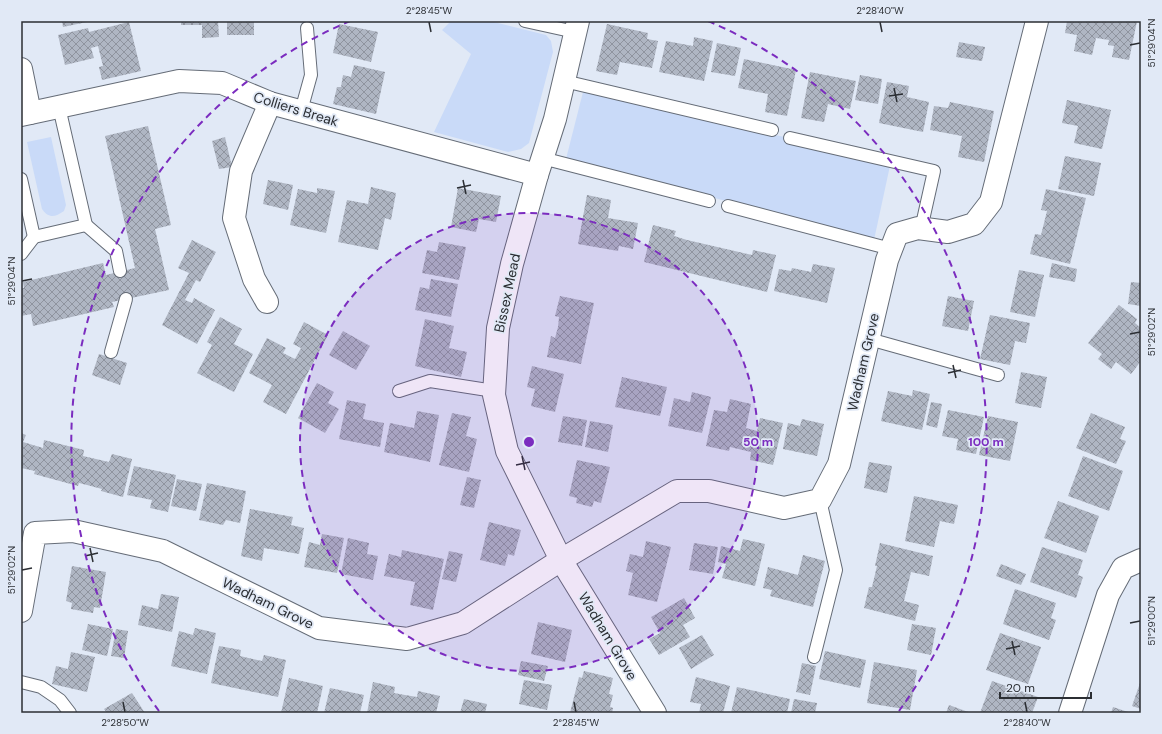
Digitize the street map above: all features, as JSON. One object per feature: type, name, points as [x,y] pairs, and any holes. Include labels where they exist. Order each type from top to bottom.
[{"type":"street","name":"Wadham Grove","points":[[21,611],[28,531],[73,531],[163,551],[319,628],[407,639],[463,623],[561,560],[677,491],[709,490],[784,508],[820,500],[839,464],[887,260],[897,234],[918,228],[948,232],[974,224],[991,202],[1037,21]]},
{"type":"street","name":"Bissex Mead","points":[[561,560],[507,451],[494,391],[498,328],[512,264],[539,166],[555,119],[576,27]]},
{"type":"street","name":"Colliers Break","points":[[21,69],[26,114],[179,81],[222,83],[270,104],[300,112],[539,166]]},
{"type":"street","points":[[267,302],[254,279],[234,218],[242,171],[270,104]]},
{"type":"street","name":"Wadham Grove","points":[[561,560],[655,713]]},
{"type":"street","points":[[1070,713],[1108,595],[1123,568],[1141,560]]},
{"type":"lane","points":[[525,21],[576,27]]},
{"type":"lane","points":[[300,112],[310,74],[307,28]]},
{"type":"lane","points":[[564,81],[772,130]]},
{"type":"lane","points":[[59,107],[86,225],[116,251],[120,271]]},
{"type":"lane","points":[[790,138],[934,171],[921,229]]},
{"type":"lane","points":[[539,166],[709,201]]},
{"type":"lane","points":[[21,179],[34,237]]},
{"type":"lane","points":[[728,206],[892,249]]},
{"type":"lane","points":[[21,254],[34,237],[86,225]]},
{"type":"lane","points":[[111,352],[126,299]]},
{"type":"lane","points":[[869,339],[998,375]]},
{"type":"lane","points":[[399,391],[430,381],[494,391]]},
{"type":"lane","points":[[814,657],[836,570],[820,500]]},
{"type":"lane","points":[[21,682],[41,687],[60,700],[70,713]]},
{"type":"shaded area","points":[[451,21],[490,21],[546,35],[551,41],[553,52],[529,143],[521,149],[508,152],[434,132],[471,54],[442,30]]},
{"type":"shaded area","points":[[583,92],[891,161],[874,240],[566,159]]},
{"type":"shaded area","points":[[51,137],[66,205],[64,211],[55,216],[50,216],[42,209],[27,142]]},
{"type":"building","points":[[62,21],[87,21],[87,22],[63,27]]},
{"type":"building","points":[[181,21],[218,21],[219,37],[202,38],[202,25],[181,25]]},
{"type":"building","points":[[227,21],[254,21],[254,35],[227,35]]},
{"type":"building","points":[[1067,21],[1137,21],[1129,60],[1112,57],[1114,46],[1108,45],[1109,40],[1096,38],[1092,55],[1074,51],[1077,35],[1065,33]]},
{"type":"building","points":[[129,22],[141,71],[102,80],[99,67],[103,66],[98,46],[91,48],[94,58],[65,65],[58,35],[88,28],[89,32]]},
{"type":"building","points":[[339,24],[378,32],[371,62],[333,53]]},
{"type":"building","points":[[607,24],[648,33],[647,39],[658,41],[652,68],[620,62],[617,75],[596,71]]},
{"type":"building","points":[[694,37],[713,41],[704,81],[659,72],[666,41],[693,46]]},
{"type":"building","points":[[959,42],[985,47],[982,61],[956,57]]},
{"type":"building","points":[[717,43],[741,48],[735,76],[711,72]]},
{"type":"building","points":[[744,59],[796,70],[787,116],[765,112],[768,94],[738,88]]},
{"type":"building","points":[[354,65],[385,72],[376,114],[333,104],[337,87],[341,87],[343,75],[351,77]]},
{"type":"building","points":[[810,72],[856,81],[850,109],[828,104],[824,122],[801,118]]},
{"type":"building","points":[[860,75],[882,79],[878,104],[855,100]]},
{"type":"building","points":[[887,82],[909,86],[907,97],[929,102],[923,132],[879,123]]},
{"type":"building","points":[[1067,100],[1111,110],[1102,149],[1074,143],[1078,126],[1062,123]]},
{"type":"building","points":[[950,102],[994,111],[984,162],[958,157],[962,136],[930,130],[934,106],[948,108]]},
{"type":"building","points":[[148,126],[171,225],[155,229],[169,290],[112,302],[114,307],[33,326],[31,314],[21,316],[21,288],[24,288],[23,282],[103,263],[106,275],[135,268],[105,136]]},
{"type":"building","points":[[225,137],[232,167],[219,169],[212,141]]},
{"type":"building","points":[[1065,156],[1101,163],[1094,196],[1058,189]]},
{"type":"building","points":[[268,180],[293,185],[288,210],[263,204]]},
{"type":"building","points":[[371,187],[396,193],[391,220],[385,218],[378,250],[338,242],[347,200],[368,204]]},
{"type":"building","points":[[317,188],[335,191],[326,233],[290,225],[298,189],[317,193]]},
{"type":"building","points":[[458,188],[501,196],[496,222],[479,219],[476,232],[451,227]]},
{"type":"building","points":[[1046,189],[1086,198],[1070,264],[1030,254],[1035,234],[1041,235],[1047,211],[1041,210]]},
{"type":"building","points":[[587,195],[611,200],[608,218],[638,223],[633,249],[619,246],[618,251],[578,244]]},
{"type":"building","points":[[653,225],[676,231],[674,236],[687,240],[752,255],[753,250],[776,255],[767,292],[644,262]]},
{"type":"building","points":[[192,240],[216,252],[200,282],[196,280],[185,300],[192,303],[194,298],[215,310],[197,344],[162,325],[189,273],[178,268]]},
{"type":"building","points":[[439,242],[466,247],[459,280],[422,273],[427,250],[437,252]]},
{"type":"building","points":[[1052,263],[1077,269],[1075,282],[1049,277]]},
{"type":"building","points":[[813,264],[835,268],[827,303],[774,291],[779,269],[791,271],[792,268],[811,272]]},
{"type":"building","points":[[1019,270],[1044,275],[1035,317],[1010,312]]},
{"type":"building","points":[[431,279],[458,284],[451,317],[415,310],[420,287],[429,289]]},
{"type":"building","points":[[1131,282],[1141,283],[1141,306],[1128,304]]},
{"type":"building","points":[[560,296],[594,303],[581,364],[547,357],[551,336],[555,338],[558,327],[559,317],[555,316]]},
{"type":"building","points":[[948,296],[974,301],[968,331],[942,326]]},
{"type":"building","points":[[1119,305],[1137,319],[1135,323],[1141,328],[1141,361],[1131,374],[1116,362],[1111,369],[1098,359],[1102,354],[1088,343]]},
{"type":"building","points":[[990,315],[1030,323],[1026,343],[1015,341],[1010,365],[980,359]]},
{"type":"building","points":[[220,317],[242,329],[234,344],[253,354],[234,392],[197,373],[212,345],[207,342]]},
{"type":"building","points":[[425,319],[454,326],[449,348],[467,352],[461,377],[415,366]]},
{"type":"building","points":[[304,322],[328,335],[286,414],[263,402],[272,385],[249,373],[267,338],[286,348],[283,353],[295,359],[301,348],[293,344]]},
{"type":"building","points":[[343,331],[370,346],[356,370],[329,355]]},
{"type":"building","points":[[99,354],[127,363],[120,385],[92,375]]},
{"type":"building","points":[[532,366],[564,374],[555,412],[531,406],[535,389],[527,387]]},
{"type":"building","points":[[1021,372],[1047,377],[1041,408],[1015,403]]},
{"type":"building","points":[[622,377],[667,387],[660,416],[615,407]]},
{"type":"building","points":[[317,383],[334,392],[328,403],[339,409],[325,433],[298,418]]},
{"type":"building","points":[[913,390],[930,394],[922,430],[881,421],[888,391],[912,396]]},
{"type":"building","points":[[692,392],[711,397],[702,433],[668,426],[674,398],[690,402]]},
{"type":"building","points":[[730,399],[751,404],[746,428],[757,431],[760,418],[783,423],[773,465],[750,460],[751,452],[730,447],[729,451],[706,446],[714,410],[727,412]]},
{"type":"building","points":[[347,400],[366,404],[363,419],[384,423],[380,447],[339,439]]},
{"type":"building","points":[[931,402],[942,404],[937,428],[926,425]]},
{"type":"building","points":[[948,410],[984,417],[976,454],[956,450],[958,439],[942,436]]},
{"type":"building","points":[[417,411],[439,415],[430,462],[384,452],[390,423],[414,428]]},
{"type":"building","points":[[452,413],[471,417],[466,436],[477,439],[469,472],[439,465]]},
{"type":"building","points":[[1091,413],[1125,427],[1120,439],[1126,441],[1116,464],[1076,448]]},
{"type":"building","points":[[563,416],[587,420],[582,446],[558,442]]},
{"type":"building","points":[[988,416],[1018,422],[1010,461],[979,455]]},
{"type":"building","points":[[802,419],[824,424],[817,456],[783,449],[788,423],[800,426]]},
{"type":"building","points":[[590,421],[613,425],[608,452],[585,447]]},
{"type":"building","points":[[21,433],[26,435],[23,442],[43,448],[44,440],[84,450],[83,456],[109,462],[112,454],[132,459],[123,497],[101,491],[102,489],[87,485],[79,483],[78,486],[34,474],[35,471],[21,468]]},
{"type":"building","points":[[1083,456],[1123,471],[1109,511],[1068,496]]},
{"type":"building","points":[[577,460],[610,467],[601,503],[594,501],[592,507],[576,503],[577,498],[569,496]]},
{"type":"building","points":[[869,462],[892,466],[887,493],[864,488]]},
{"type":"building","points":[[134,466],[176,475],[168,512],[150,508],[152,500],[127,495]]},
{"type":"building","points":[[467,477],[481,480],[474,508],[460,505]]},
{"type":"building","points":[[177,479],[202,484],[196,511],[171,506]]},
{"type":"building","points":[[207,483],[246,491],[240,523],[226,520],[223,525],[199,520]]},
{"type":"building","points":[[914,496],[958,505],[954,524],[940,521],[934,547],[905,541]]},
{"type":"building","points":[[1058,501],[1099,516],[1086,553],[1044,538]]},
{"type":"building","points":[[250,509],[293,517],[291,525],[304,528],[299,554],[264,548],[262,561],[241,556]]},
{"type":"building","points":[[489,522],[521,530],[514,556],[508,554],[505,566],[480,560]]},
{"type":"building","points":[[322,534],[344,538],[337,573],[304,567],[309,542],[320,545]]},
{"type":"building","points":[[348,538],[369,543],[367,554],[378,556],[373,580],[341,574]]},
{"type":"building","points":[[743,539],[765,544],[755,586],[722,578],[726,564],[718,562],[721,546],[740,551]]},
{"type":"building","points":[[646,541],[671,547],[657,602],[628,595],[633,573],[626,571],[630,554],[643,557]]},
{"type":"building","points":[[694,543],[718,547],[713,574],[689,570]]},
{"type":"building","points":[[880,543],[933,556],[929,576],[911,572],[904,601],[919,605],[915,621],[864,608],[869,587],[872,587]]},
{"type":"building","points":[[1042,547],[1083,560],[1078,575],[1083,577],[1076,598],[1030,582]]},
{"type":"building","points":[[402,550],[444,559],[433,610],[410,605],[415,582],[384,576],[389,554],[401,557]]},
{"type":"building","points":[[449,551],[463,554],[456,582],[442,579]]},
{"type":"building","points":[[803,555],[825,561],[813,607],[770,596],[772,590],[763,588],[768,567],[798,575]]},
{"type":"building","points":[[1001,564],[1026,574],[1021,585],[996,576]]},
{"type":"building","points":[[72,566],[106,572],[100,608],[94,607],[93,613],[71,609],[72,603],[66,601]]},
{"type":"building","points":[[1015,589],[1056,603],[1051,618],[1056,620],[1049,640],[1003,624]]},
{"type":"building","points":[[161,594],[179,597],[172,632],[138,625],[142,605],[158,609]]},
{"type":"building","points":[[684,598],[695,618],[683,625],[690,637],[659,655],[649,639],[660,633],[651,617]]},
{"type":"building","points":[[538,622],[572,630],[565,662],[531,654]]},
{"type":"building","points":[[88,624],[113,629],[107,656],[82,650]]},
{"type":"building","points":[[912,624],[936,628],[931,655],[907,650]]},
{"type":"building","points":[[195,628],[216,633],[207,674],[171,666],[179,631],[193,635]]},
{"type":"building","points":[[116,629],[128,631],[124,658],[111,656]]},
{"type":"building","points":[[1000,633],[1041,647],[1028,684],[986,670]]},
{"type":"building","points":[[702,635],[714,655],[691,669],[679,648]]},
{"type":"building","points":[[219,646],[241,650],[240,656],[262,661],[264,655],[286,660],[278,697],[211,683]]},
{"type":"building","points":[[825,651],[866,660],[860,688],[819,679]]},
{"type":"building","points":[[71,652],[95,657],[87,692],[52,684],[56,666],[68,669]]},
{"type":"building","points":[[521,661],[548,666],[544,681],[518,675]]},
{"type":"building","points":[[874,662],[917,670],[910,710],[867,703]]},
{"type":"building","points":[[802,663],[816,666],[810,695],[796,692]]},
{"type":"building","points":[[584,671],[613,678],[609,694],[613,695],[610,707],[613,708],[612,713],[570,713],[579,677],[582,678]]},
{"type":"building","points":[[696,677],[730,686],[723,713],[699,713],[701,704],[690,702]]},
{"type":"building","points":[[289,678],[323,686],[317,713],[281,713]]},
{"type":"building","points":[[524,680],[552,685],[547,710],[519,704]]},
{"type":"building","points":[[992,681],[1038,697],[1032,713],[980,713]]},
{"type":"building","points":[[373,682],[395,687],[394,693],[417,697],[418,691],[440,696],[436,713],[367,713]]},
{"type":"building","points":[[1141,683],[1141,709],[1132,706]]},
{"type":"building","points":[[737,687],[790,699],[787,713],[731,713]]},
{"type":"building","points":[[330,688],[364,695],[360,713],[324,713]]},
{"type":"building","points":[[132,693],[145,713],[107,713],[104,709]]},
{"type":"building","points":[[464,699],[487,704],[485,713],[460,713]]},
{"type":"building","points":[[794,699],[817,703],[815,713],[791,713]]},
{"type":"building","points":[[949,705],[971,713],[946,713]]},
{"type":"building","points":[[1113,707],[1131,713],[1111,713]]}]
